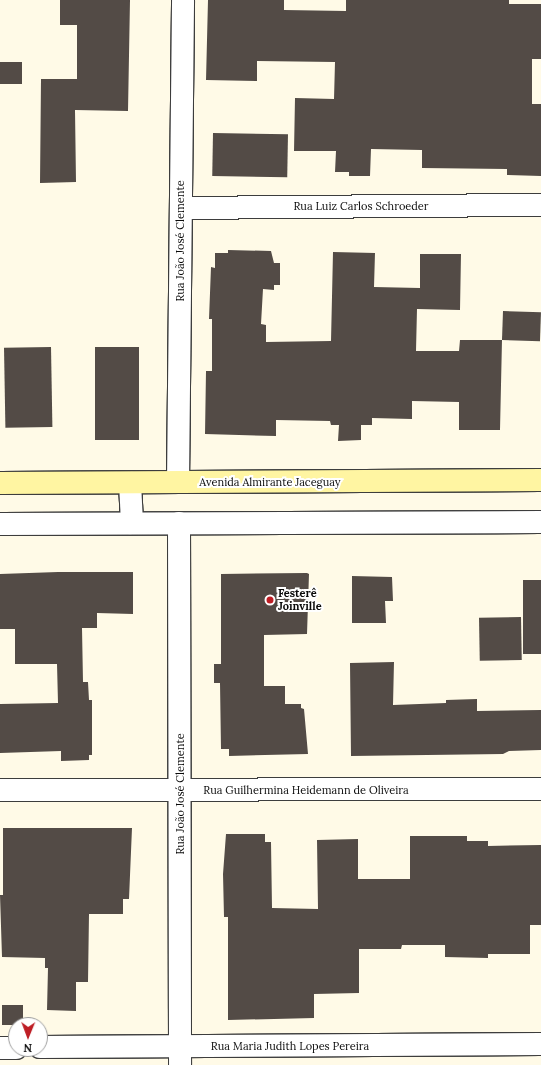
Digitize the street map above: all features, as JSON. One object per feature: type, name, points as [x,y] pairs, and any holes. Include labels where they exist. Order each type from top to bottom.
[{"type":"main road","name":"Avenida Almirante Jaceguay","points":[[0,483],[541,480]]},
{"type":"street","name":"Rua João José Clemente","points":[[178,482],[182,0]]},
{"type":"street","name":"Rua Luiz Carlos Schroeder","points":[[181,208],[541,205]]},
{"type":"street","points":[[130,483],[132,523]]},
{"type":"street","points":[[0,524],[541,522]]},
{"type":"street","name":"Rua João José Clemente","points":[[179,523],[180,1056]]},
{"type":"street","name":"Rua Guilhermina Heidemann de Oliveira","points":[[0,790],[541,789]]},
{"type":"street","name":"Rua Maria Judith Lopes Pereira","points":[[48,1048],[180,1056],[541,1044]]},
{"type":"building","points":[[60,0],[130,0],[128,111],[75,110],[76,182],[40,183],[41,79],[77,79],[77,25],[60,25]]},
{"type":"building","points":[[208,0],[284,0],[284,10],[346,11],[346,0],[509,0],[509,4],[541,4],[541,59],[532,59],[532,104],[541,104],[541,176],[507,175],[507,169],[422,168],[422,150],[371,149],[370,176],[349,176],[349,172],[335,172],[336,151],[294,151],[295,98],[334,99],[335,62],[257,61],[257,81],[206,80]]},
{"type":"building","points":[[0,62],[22,62],[22,84],[0,84]]},
{"type":"building","points":[[213,133],[288,134],[287,177],[212,176]]},
{"type":"building","points":[[228,250],[271,251],[274,263],[280,263],[280,285],[274,285],[274,290],[263,289],[261,324],[266,325],[266,342],[331,341],[333,252],[375,253],[374,287],[420,288],[420,254],[461,254],[460,310],[417,309],[416,351],[459,351],[460,340],[502,340],[500,430],[459,430],[459,402],[412,401],[412,419],[372,418],[372,425],[361,425],[361,440],[338,441],[339,425],[331,425],[330,421],[276,420],[276,436],[205,434],[206,371],[212,371],[212,319],[209,319],[211,267],[215,268],[215,253],[228,253]]},
{"type":"building","points":[[503,311],[541,312],[540,341],[502,340]]},
{"type":"building","points":[[51,347],[52,427],[5,428],[4,348]]},
{"type":"building","points":[[95,347],[139,347],[139,440],[95,440]]},
{"type":"building","points":[[133,572],[133,614],[97,613],[97,628],[82,628],[83,682],[88,682],[89,700],[92,700],[92,755],[89,755],[89,760],[61,761],[61,751],[0,753],[0,704],[58,703],[57,664],[15,664],[15,629],[0,629],[0,574]]},
{"type":"building","points":[[221,574],[309,574],[307,634],[264,635],[264,686],[285,686],[285,704],[301,704],[301,708],[304,709],[308,754],[229,756],[229,749],[221,749],[220,683],[214,683],[214,664],[221,664]]},
{"type":"building","points":[[352,576],[392,577],[393,601],[385,601],[386,623],[352,623]]},
{"type":"building","points":[[523,580],[541,580],[541,654],[523,654]]},
{"type":"building","points":[[521,617],[522,660],[480,661],[479,618]]},
{"type":"building","points":[[394,662],[393,705],[446,703],[446,700],[477,699],[477,711],[541,710],[541,750],[509,751],[503,754],[351,756],[350,663]]},
{"type":"building","points":[[3,828],[132,828],[129,899],[123,899],[123,914],[89,914],[88,982],[76,982],[76,1011],[47,1010],[48,968],[45,968],[45,958],[2,957],[0,895],[3,895]]},
{"type":"building","points":[[226,834],[265,834],[265,842],[271,842],[272,908],[318,909],[317,840],[358,839],[358,879],[410,879],[410,836],[467,836],[467,841],[488,841],[488,846],[541,845],[541,925],[530,925],[530,954],[488,954],[488,958],[445,957],[445,945],[402,945],[401,949],[359,949],[359,993],[314,994],[314,1018],[228,1020],[228,917],[224,917],[223,874]]},
{"type":"building","points":[[2,1005],[23,1005],[23,1017],[8,1017],[8,1025],[2,1025]]},
{"type":"place","name":"Festerê Joinville","points":[[270,600]]}]
